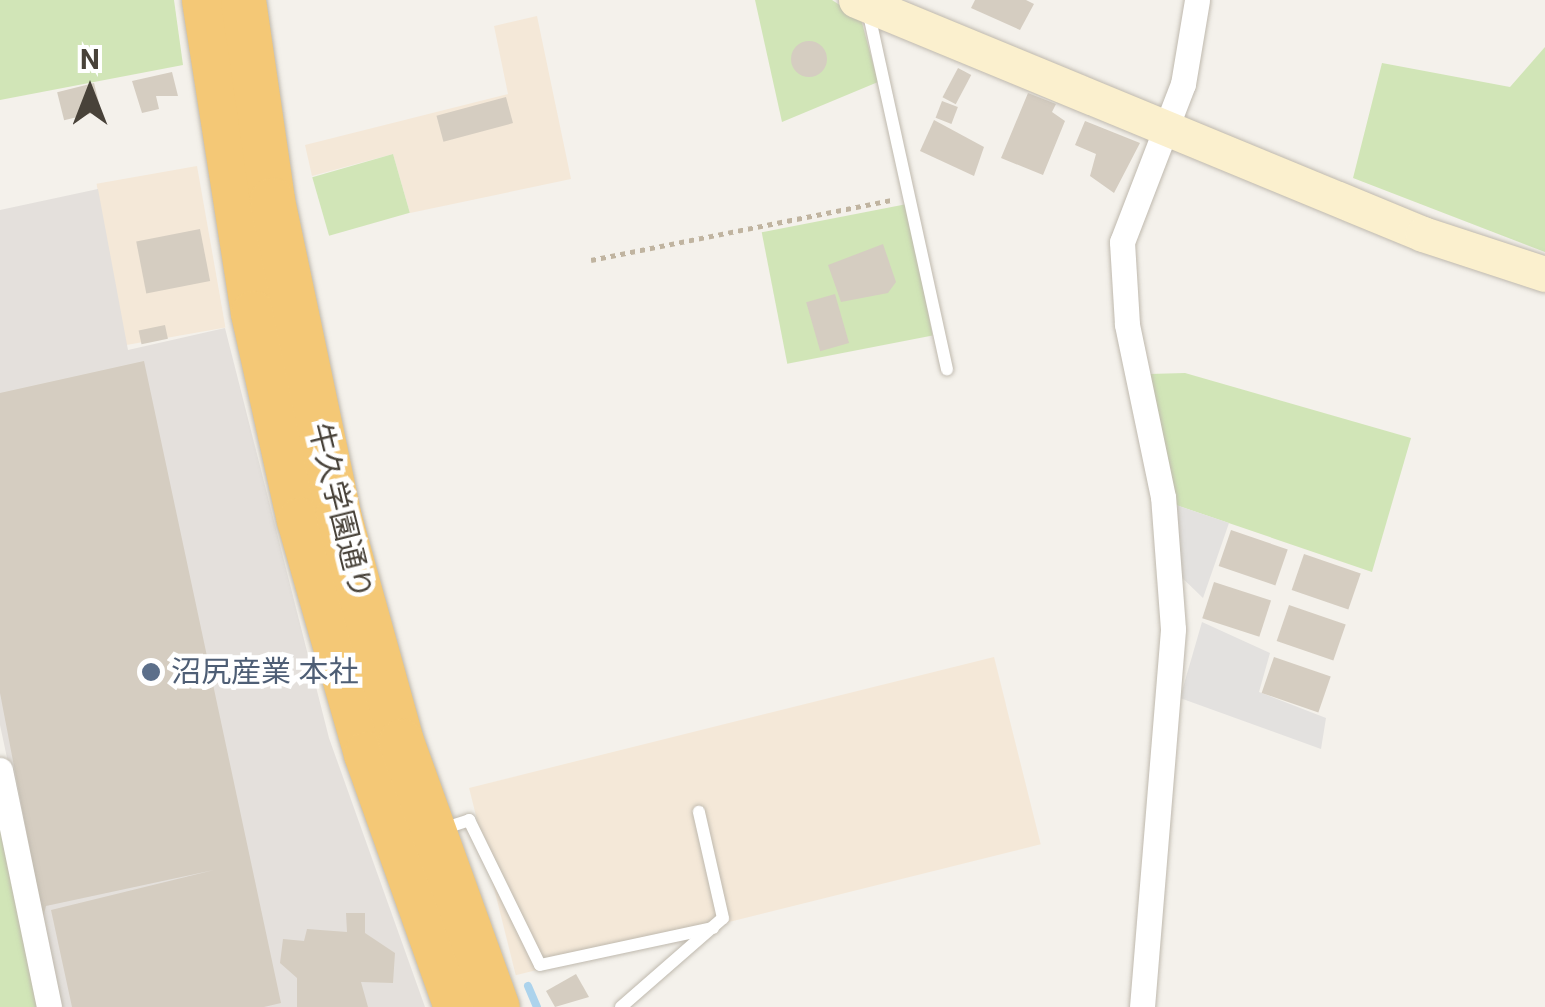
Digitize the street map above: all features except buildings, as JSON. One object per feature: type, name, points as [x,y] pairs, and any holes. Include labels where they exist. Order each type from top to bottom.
[{"type":"highway","name":"牛久学園通り","points":[[204,0],[250,296],[300,520],[366,754],[456,1007]]},
{"type":"highway","name":"牛久学園通り","points":[[243,0],[272,200],[338,514],[432,832],[497,1007]]},
{"type":"street","points":[[1142,1007],[1173,628],[1163,497],[1127,324],[1122,242],[1162,126],[1183,84],[1197,0]]},
{"type":"street","points":[[863,2],[1162,126],[1545,274]]},
{"type":"street","points":[[0,770],[49,1007]]},
{"type":"lane","points":[[863,2],[947,369]]},
{"type":"lane","points":[[621,1007],[723,918],[698,812]]},
{"type":"lane","points":[[432,832],[469,820],[540,964],[712,928]]},
{"type":"path","points":[[591,260],[910,196]]},
{"type":"shaded area","points":[[537,16],[571,179],[410,213],[393,154],[312,176],[305,145],[508,94],[494,26]]},
{"type":"shaded area","points":[[197,166],[225,328],[125,345],[97,184]]},
{"type":"shaded area","points":[[98,189],[128,350],[225,328],[329,738],[425,1007],[60,1007],[0,725],[0,210]]},
{"type":"shaded area","points":[[1173,504],[1229,523],[1203,598],[1173,569]]},
{"type":"shaded area","points":[[1202,622],[1270,653],[1259,692],[1326,718],[1321,749],[1180,698]]},
{"type":"shaded area","points":[[994,657],[1041,844],[516,975],[469,788]]},
{"type":"green space","points":[[0,0],[174,0],[183,65],[0,100]]},
{"type":"green space","points":[[755,0],[832,0],[861,19],[878,82],[782,122]]},
{"type":"green space","points":[[1545,47],[1545,252],[1353,178],[1382,63],[1510,87]]},
{"type":"green space","points":[[393,154],[410,213],[329,236],[312,177]]},
{"type":"green space","points":[[907,204],[933,336],[787,364],[762,232]]},
{"type":"green space","points":[[1185,373],[1411,438],[1372,572],[1173,504],[1149,374]]},
{"type":"green space","points":[[0,801],[42,1007],[0,1007]]},
{"type":"waterway","points":[[528,986],[537,1007]]},
{"type":"place","name":"沼尻産業 本社","points":[[151,672]]}]
